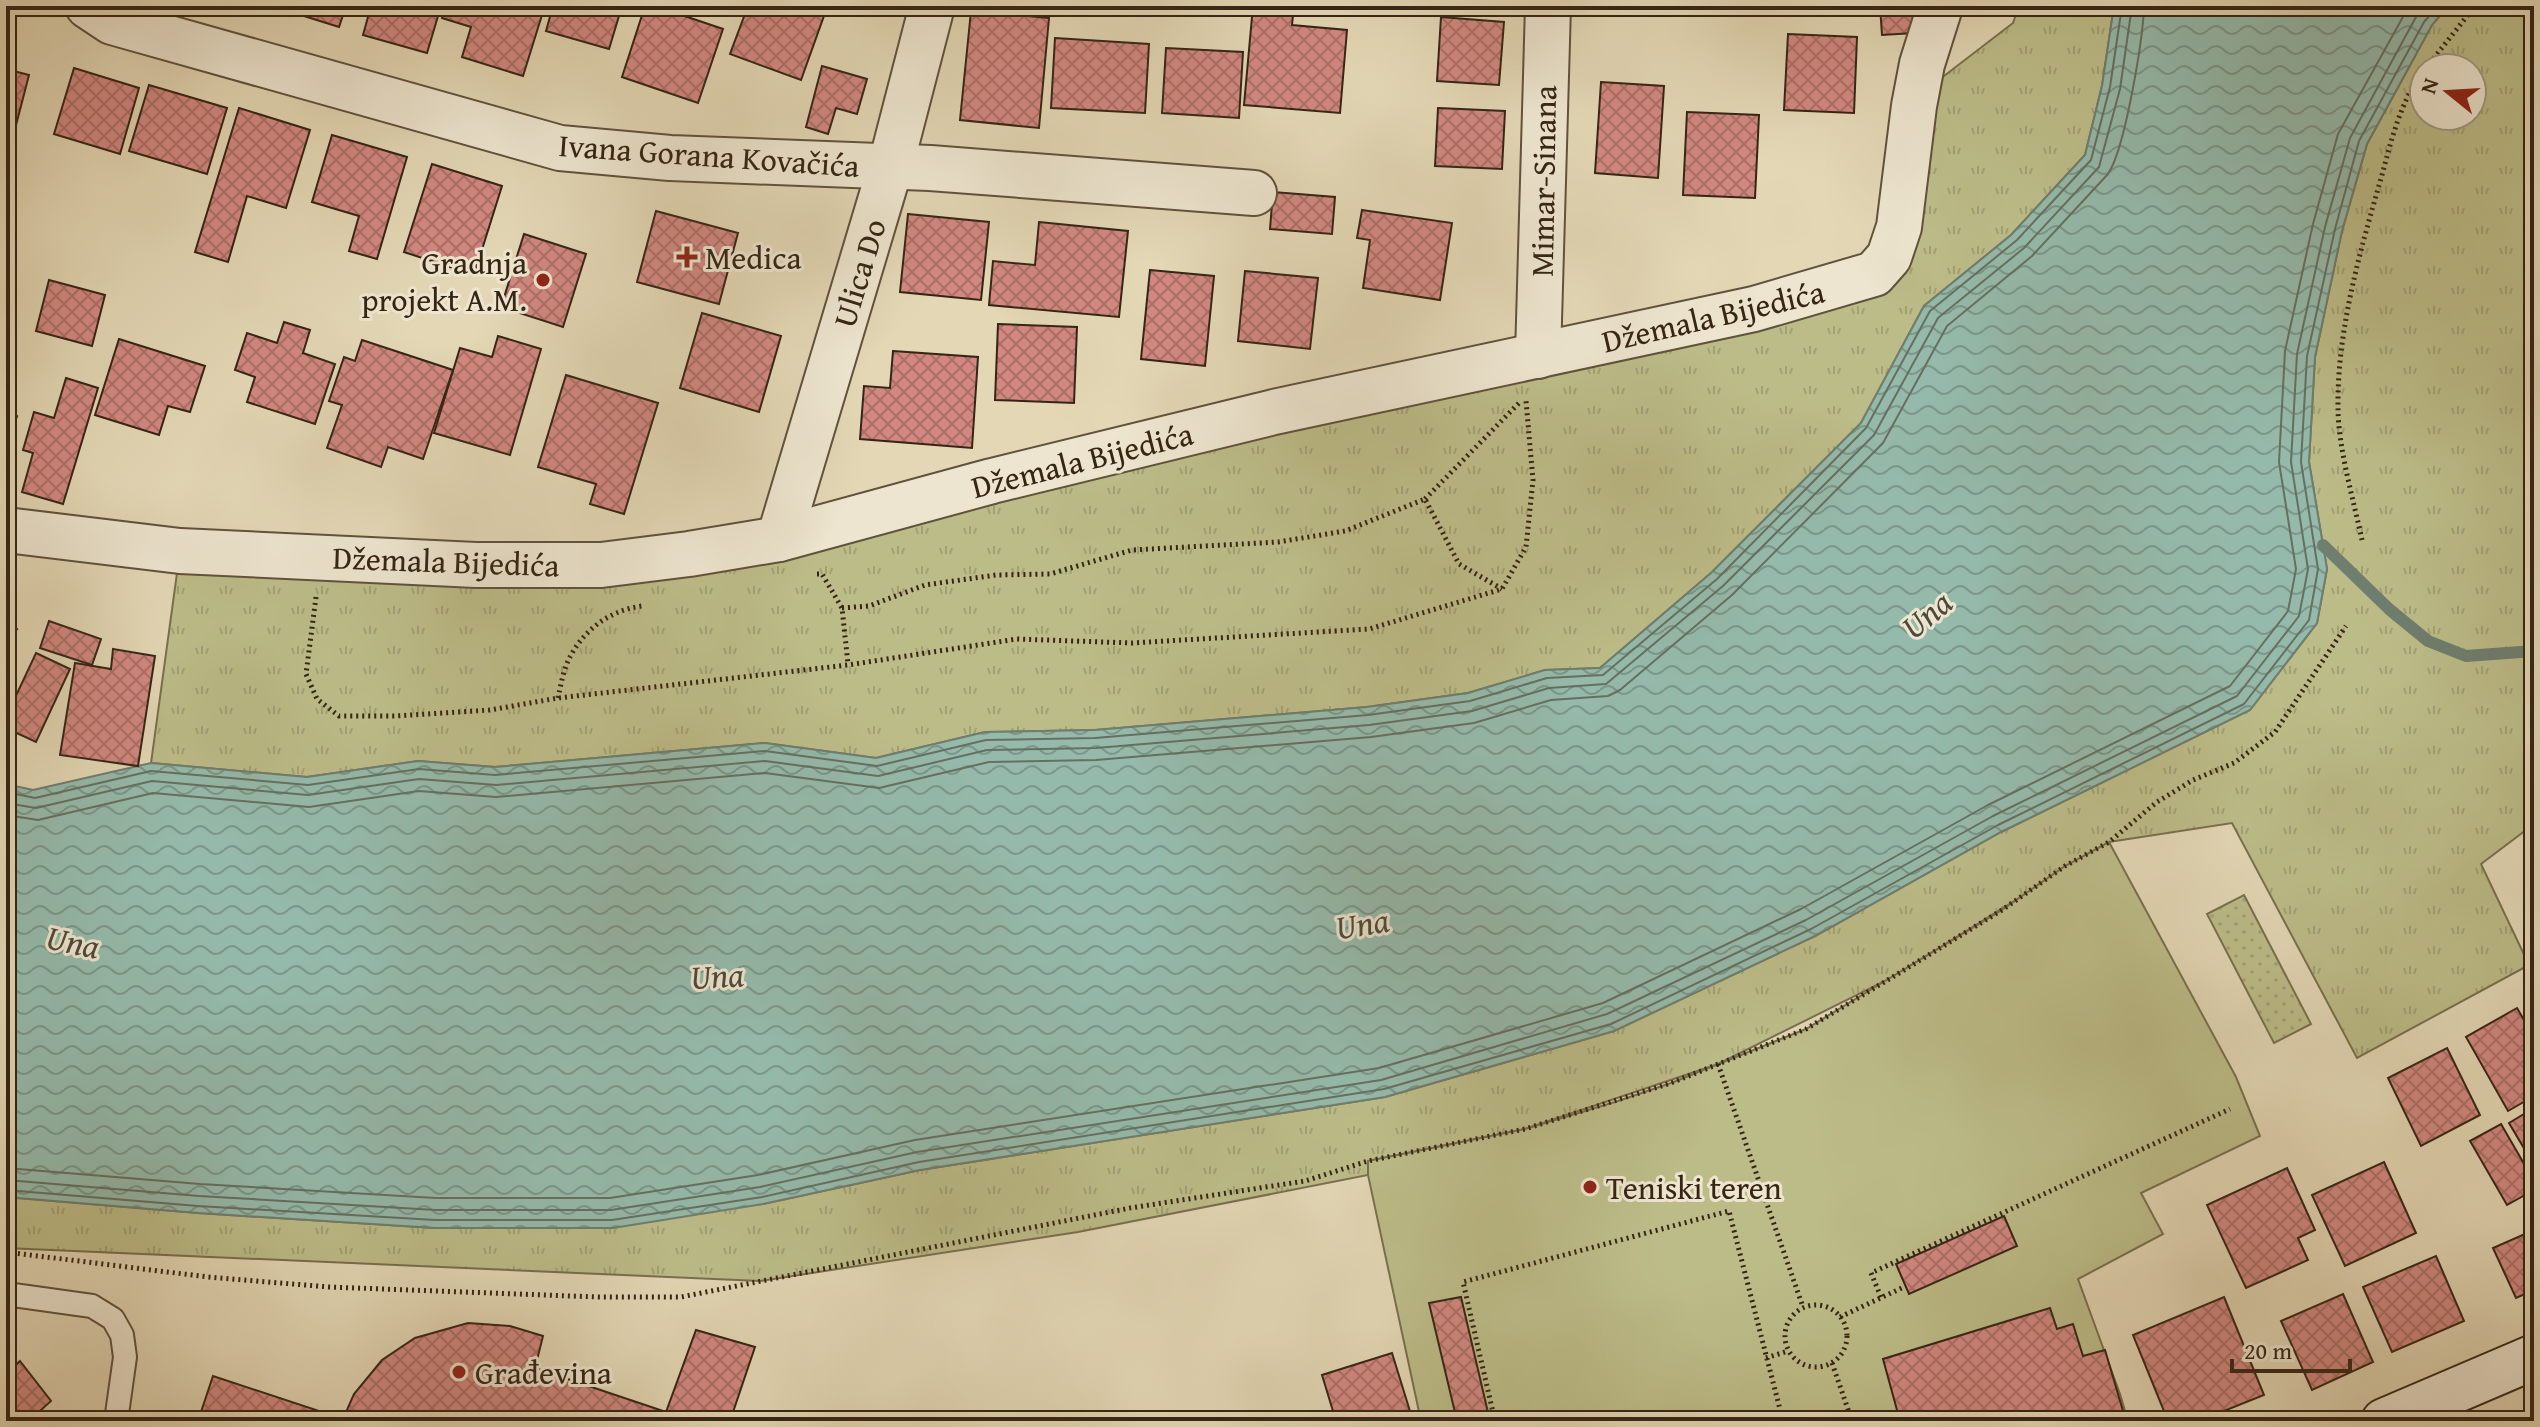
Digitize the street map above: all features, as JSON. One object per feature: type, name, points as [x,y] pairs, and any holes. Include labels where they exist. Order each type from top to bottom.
[{"type":"street","name":"Ivana Gorana Kovačića","points":[[88,6],[112,22],[560,148],[670,158],[930,168],[1254,193]]},
{"type":"street","name":"Ulica Do","points":[[779,539],[890,168],[932,6]]},
{"type":"street","name":"Mimar-Sinana","points":[[1538,356],[1548,6]]},
{"type":"street","name":"Džemala Bijedića","points":[[6,530],[180,551],[476,565],[601,565],[779,539],[992,481],[1274,412],[1754,309],[1874,274],[1889,257],[1899,227],[1922,64],[1939,10]]},
{"type":"street","points":[[2384,1421],[2534,1357]]},
{"type":"lane","points":[[6,1294],[92,1306],[113,1319],[122,1335],[125,1357],[116,1421]]},
{"type":"path","points":[[2438,52],[2475,6]]},
{"type":"path","points":[[2362,540],[2337,411],[2340,350],[2364,237],[2408,91]]},
{"type":"path","points":[[323,557],[306,674],[317,699],[339,716],[490,710],[558,698],[848,665],[1017,639],[1132,643],[1369,629],[1502,589],[1526,547],[1528,534],[1533,480],[1525,397],[1425,499],[1345,531],[1278,542],[1132,550],[1050,574],[996,575],[925,585],[869,606],[842,608]]},
{"type":"path","points":[[1425,499],[1459,564],[1502,589]]},
{"type":"path","points":[[808,576],[822,574],[842,608],[848,665]]},
{"type":"path","points":[[558,698],[570,656],[597,622],[628,608],[653,604]]},
{"type":"path","points":[[6,1252],[208,1277],[329,1287],[681,1297],[1130,1208],[1305,1181],[1368,1161],[1525,1129],[1615,1102],[1806,1029],[2002,910],[2065,866],[2109,842],[2157,802],[2193,780],[2234,763],[2275,732],[2346,626]]},
{"type":"path","points":[[1718,1064],[1803,1307]]},
{"type":"path","points":[[1881,1297],[1871,1273],[2230,1109]]},
{"type":"path","points":[[1495,1421],[1463,1282],[1729,1211],[1783,1421]]},
{"type":"path","points":[[1840,1317],[1906,1286]]},
{"type":"path","points":[[1824,1306],[1840,1317],[1847,1337],[1840,1356],[1832,1363],[1813,1368],[1803,1365],[1788,1351],[1784,1331],[1794,1313],[1803,1307],[1824,1306]]},
{"type":"path","points":[[1766,1358],[1788,1351]]},
{"type":"path","points":[[1832,1363],[1852,1421]]},
{"type":"green space","points":[[2019,6],[2114,6],[2102,86],[2085,155],[2011,235],[1924,306],[1861,423],[1711,573],[1600,668],[1545,670],[1468,693],[1367,707],[1095,730],[985,732],[876,758],[765,743],[495,767],[418,761],[307,777],[151,763],[180,551],[601,565],[1874,274],[1914,99],[2013,23]]},
{"type":"green space","points":[[2448,6],[2534,6],[2534,824],[2481,864],[2529,965],[2357,1058],[2232,823],[2109,842],[1891,978],[1718,1064],[1525,1129],[1368,1161],[1368,1175],[1078,1232],[760,1281],[6,1248],[6,1197],[435,1228],[763,1204],[920,1170],[1385,1097],[1614,1031],[1815,936],[2001,832],[2250,710],[2317,623],[2327,569],[2309,462],[2315,357],[2342,231],[2367,144],[2408,69],[2408,132],[2488,132],[2488,52],[2417,52],[2432,25]]},
{"type":"green space","points":[[2109,842],[2236,1077],[2260,1136],[2141,1193],[2163,1234],[2078,1279],[2128,1421],[1421,1421],[1368,1175],[1368,1161],[1525,1129],[1615,1102],[1806,1029],[2002,910],[2065,866]]},
{"type":"green space","points":[[2244,895],[2311,1024],[2274,1043],[2207,914]]},
{"type":"water","name":"Una","points":[[2114,6],[2448,6],[2432,25],[2417,52],[2408,52],[2408,69],[2367,144],[2342,231],[2315,357],[2309,462],[2327,569],[2317,623],[2250,710],[2001,832],[1815,936],[1614,1031],[1385,1097],[920,1170],[763,1204],[613,1228],[435,1228],[6,1197],[6,784],[33,790],[151,763],[307,777],[418,761],[495,767],[765,743],[876,758],[985,732],[1095,730],[1367,707],[1468,693],[1545,670],[1600,668],[1711,573],[1861,423],[1924,306],[2011,235],[2085,155],[2102,86]]},
{"type":"building","points":[[272,6],[346,6],[339,27]]},
{"type":"building","points":[[371,6],[441,6],[427,53],[363,35]]},
{"type":"building","points":[[446,6],[512,6],[542,15],[523,76],[462,57],[471,27],[442,18]]},
{"type":"building","points":[[553,6],[622,6],[609,49],[546,31]]},
{"type":"building","points":[[645,6],[655,6],[723,29],[698,103],[622,77]]},
{"type":"building","points":[[748,6],[806,6],[825,13],[801,80],[730,54]]},
{"type":"building","points":[[1007,6],[1060,6],[1060,10]]},
{"type":"building","points":[[1253,6],[1294,6],[1292,25],[1347,30],[1340,113],[1244,105]]},
{"type":"building","points":[[1673,6],[1673,10],[1607,8]]},
{"type":"building","points":[[1880,6],[1912,6],[1914,33],[1882,35]]},
{"type":"building","points":[[971,11],[1049,18],[1039,128],[960,120]]},
{"type":"building","points":[[1441,17],[1504,22],[1499,85],[1437,81]]},
{"type":"building","points":[[1788,34],[1857,37],[1854,113],[1784,110]]},
{"type":"building","points":[[1055,38],[1149,44],[1145,113],[1051,108]]},
{"type":"building","points":[[1166,48],[1243,52],[1239,118],[1162,113]]},
{"type":"building","points":[[822,66],[867,79],[857,114],[836,108],[828,134],[806,127]]},
{"type":"building","points":[[74,68],[139,88],[120,154],[54,134]]},
{"type":"building","points":[[6,69],[29,75],[6,164]]},
{"type":"building","points":[[1601,82],[1664,86],[1658,178],[1595,173]]},
{"type":"building","points":[[149,85],[227,108],[207,174],[129,151]]},
{"type":"building","points":[[239,108],[310,130],[286,208],[247,196],[228,262],[195,252]]},
{"type":"building","points":[[1438,108],[1505,111],[1502,169],[1435,166]]},
{"type":"building","points":[[1687,112],[1759,115],[1755,198],[1683,195]]},
{"type":"building","points":[[332,135],[407,157],[377,259],[349,251],[359,216],[312,202]]},
{"type":"building","points":[[432,164],[502,186],[474,275],[404,252]]},
{"type":"building","points":[[1273,192],[1335,197],[1332,234],[1270,229]]},
{"type":"building","points":[[1362,210],[1452,223],[1440,300],[1363,288],[1370,240],[1357,238]]},
{"type":"building","name":"Medica","points":[[656,211],[738,233],[719,304],[637,282]]},
{"type":"building","points":[[908,214],[989,222],[981,300],[900,292]]},
{"type":"building","points":[[1039,222],[1128,231],[1119,317],[989,305],[993,261],[1035,265]]},
{"type":"building","name":"Gradnja projekt A.M.","points":[[524,234],[586,254],[563,327],[501,307]]},
{"type":"building","points":[[1150,270],[1214,276],[1205,366],[1141,359]]},
{"type":"building","points":[[1245,271],[1318,278],[1310,349],[1238,341]]},
{"type":"building","points":[[49,280],[105,295],[92,346],[36,331]]},
{"type":"building","points":[[702,313],[781,336],[759,412],[680,388]]},
{"type":"building","points":[[284,322],[310,330],[303,353],[335,364],[315,424],[247,402],[255,377],[235,370],[247,333],[277,343]]},
{"type":"building","points":[[998,324],[1077,327],[1074,403],[995,400]]},
{"type":"building","points":[[498,336],[541,349],[510,455],[434,433],[460,348],[492,357]]},
{"type":"building","points":[[119,339],[205,366],[190,412],[168,406],[159,435],[95,415]]},
{"type":"building","points":[[362,340],[453,370],[423,459],[388,447],[381,467],[327,448],[342,405],[329,401],[344,357],[355,361]]},
{"type":"building","points":[[893,351],[978,357],[972,448],[860,439],[864,386],[890,388]]},
{"type":"building","points":[[566,375],[658,403],[624,514],[590,504],[596,484],[538,467]]},
{"type":"building","points":[[66,378],[98,388],[63,504],[22,492],[33,453],[23,450],[34,412],[54,418]]},
{"type":"building","points":[[6,412],[17,416],[6,450]]},
{"type":"building","points":[[6,619],[17,629],[6,642]]},
{"type":"building","points":[[49,621],[101,639],[92,665],[40,648]]},
{"type":"building","points":[[113,649],[155,656],[138,766],[60,755],[75,663],[111,669]]},
{"type":"building","points":[[36,653],[70,669],[36,742],[6,728],[6,717]]},
{"type":"building","points":[[2517,1008],[2534,1037],[2534,1096],[2508,1111],[2466,1037]]},
{"type":"building","points":[[2447,1048],[2480,1115],[2421,1146],[2388,1078]]},
{"type":"building","points":[[2534,1108],[2534,1165],[2509,1123]]},
{"type":"building","points":[[2501,1124],[2534,1181],[2534,1190],[2507,1205],[2470,1141]]},
{"type":"building","points":[[2384,1162],[2416,1233],[2345,1266],[2312,1195]]},
{"type":"building","points":[[2287,1168],[2315,1230],[2298,1238],[2308,1260],[2246,1288],[2207,1205]]},
{"type":"building","points":[[2004,1216],[2017,1246],[1909,1294],[1896,1264]]},
{"type":"building","points":[[2534,1230],[2534,1290],[2516,1298],[2493,1248]]},
{"type":"building","points":[[2436,1256],[2464,1321],[2392,1352],[2363,1287]]},
{"type":"building","points":[[2343,1294],[2373,1362],[2312,1390],[2281,1321]]},
{"type":"building","points":[[1461,1297],[1490,1421],[1457,1421],[1429,1303]]},
{"type":"building","points":[[2224,1297],[2264,1395],[2199,1421],[2168,1421],[2133,1335]]},
{"type":"building","points":[[2050,1308],[2057,1329],[2073,1324],[2083,1356],[2105,1350],[2126,1421],[1990,1421],[1989,1415],[1972,1421],[1900,1421],[1883,1359]]},
{"type":"building","name":"Građevina","points":[[468,1323],[510,1326],[543,1336],[535,1368],[666,1412],[696,1330],[755,1347],[730,1421],[198,1421],[213,1376],[343,1419],[354,1394],[382,1360],[415,1338]]},
{"type":"building","points":[[1392,1353],[1413,1421],[1336,1421],[1322,1375]]},
{"type":"building","points":[[20,1361],[51,1401],[29,1421],[6,1421],[6,1374]]},
{"type":"waterway","points":[[2323,545],[2389,609],[2428,641],[2466,656],[2534,651]]},
{"type":"place","name":"Medica","points":[[687,257]]},
{"type":"place","name":"Gradnja projekt A.M.","points":[[543,280]]},
{"type":"place","name":"Teniski teren","points":[[1590,1187]]},
{"type":"place","name":"Građevina","points":[[459,1372]]}]
